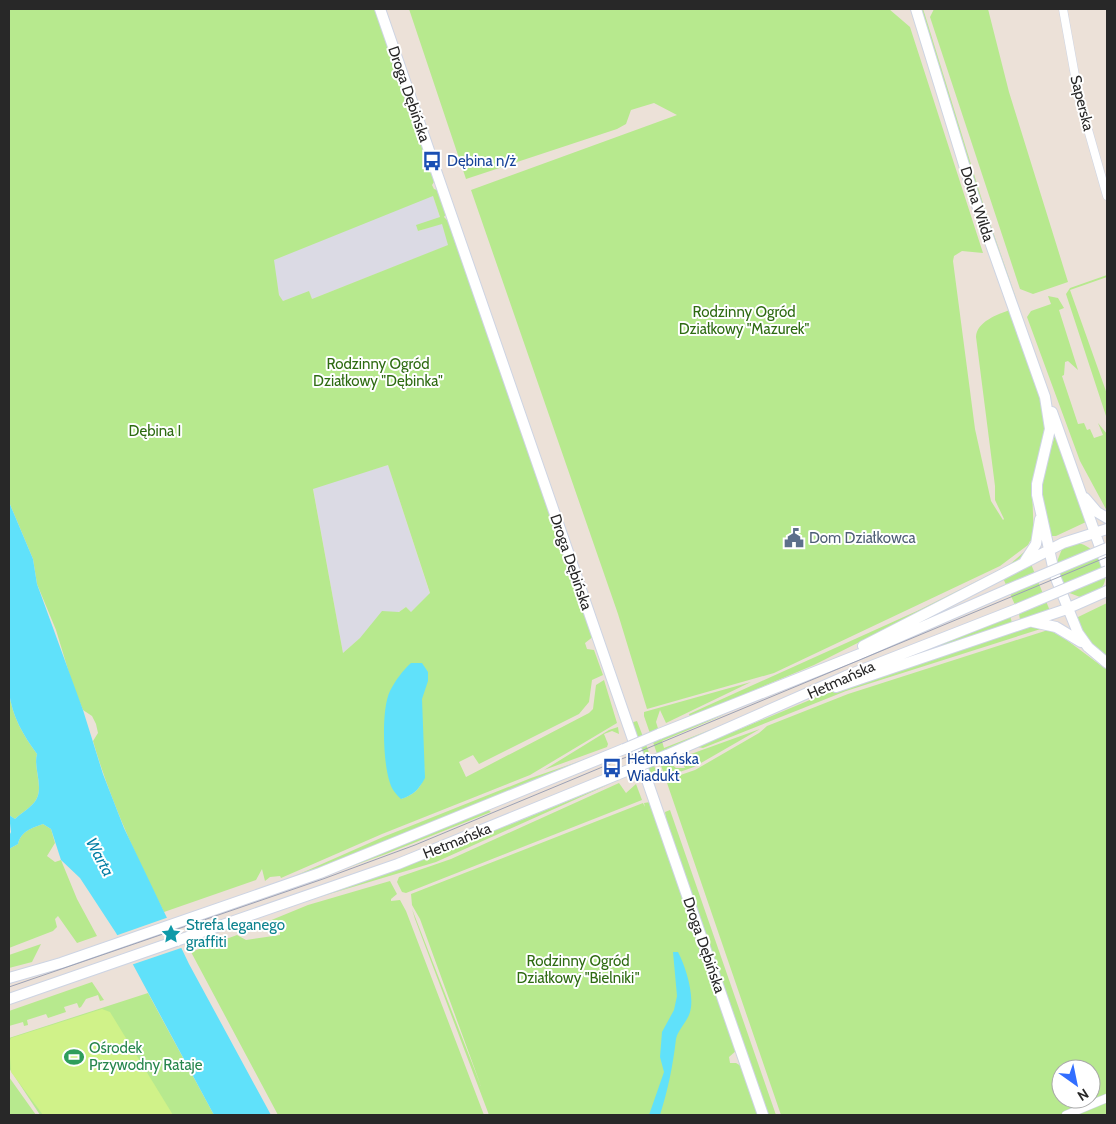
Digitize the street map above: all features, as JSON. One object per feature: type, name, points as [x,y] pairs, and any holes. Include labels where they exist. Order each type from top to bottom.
[{"type":"main road","name":"Droga Dębińska","points":[[380,9],[763,1115]]},
{"type":"main road","name":"Dolna Wilda","points":[[916,9],[973,194],[1045,397],[1057,423],[1107,569]]},
{"type":"main road","name":"Dolna Wilda","points":[[1045,397],[1050,422],[1048,443],[1037,484],[1055,576],[1068,608]]},
{"type":"main road","points":[[1081,491],[1090,505],[1107,518]]},
{"type":"main road","points":[[1016,567],[1027,559],[1034,549],[1041,510]]},
{"type":"main road","points":[[806,675],[1071,540],[1107,529]]},
{"type":"main road","name":"Hetmańska","points":[[9,978],[61,963],[275,889],[382,849],[659,734],[902,637],[1107,548]]},
{"type":"main road","name":"Hetmańska","points":[[9,999],[427,853],[667,755],[913,648],[1017,608],[1107,569]]},
{"type":"main road","points":[[797,699],[1024,624],[1107,591]]},
{"type":"main road","points":[[1068,608],[1080,637],[1088,647]]},
{"type":"main road","points":[[1024,624],[1040,623],[1056,627],[1088,647],[1107,663]]},
{"type":"street","name":"Saperska","points":[[1063,9],[1079,98],[1107,196]]},
{"type":"street","points":[[1066,1115],[1107,1098]]},
{"type":"shaded area","points":[[433,195],[440,218],[417,225],[419,231],[442,223],[449,245],[312,299],[309,292],[283,301],[279,295],[273,260]]},
{"type":"shaded area","points":[[388,465],[430,594],[411,612],[406,607],[360,638],[343,653],[313,488]]},
{"type":"green space","name":"Dębina I","points":[[9,9],[377,9],[434,182],[432,185],[437,190],[446,214],[444,217],[448,221],[567,565],[594,636],[585,643],[587,649],[594,650],[603,675],[592,680],[589,702],[579,714],[479,764],[473,755],[459,762],[466,777],[589,713],[593,709],[596,685],[604,680],[617,723],[530,775],[382,834],[281,878],[280,876],[270,877],[265,881],[262,869],[256,880],[164,912],[134,849],[107,785],[93,741],[98,733],[96,724],[92,716],[83,710],[73,686],[56,630],[37,584],[33,559],[9,502]],"holes":[[[433,196],[440,217],[416,225],[418,231],[442,224],[448,245],[312,299],[309,291],[283,301],[279,295],[274,260]],[[388,465],[430,593],[411,612],[406,607],[399,612],[382,611],[360,638],[343,653],[313,489]],[[424,765],[424,777],[420,786],[412,794],[401,799]]]},
{"type":"green space","name":"Rodzinny Ogród Działkowy \"Mazurek\"","points":[[409,9],[889,9],[910,27],[983,253],[962,251],[954,256],[953,261],[975,429],[991,501],[1003,520],[995,500],[995,486],[976,337],[980,327],[988,319],[1010,310],[1042,399],[1046,427],[1032,488],[1034,541],[1030,541],[1028,545],[1000,566],[774,673],[647,709],[618,614],[471,190],[677,115],[654,103],[631,110],[626,124],[617,129],[466,179]]},
{"type":"green space","points":[[920,9],[923,9],[925,15],[982,200],[1017,301],[996,250]]},
{"type":"green space","points":[[934,9],[988,9],[1009,92],[1068,282],[1033,294],[1020,289],[930,17]]},
{"type":"green space","points":[[1107,275],[1107,277],[1070,290],[1107,394],[1107,419],[1066,294],[1070,288]]},
{"type":"green space","points":[[1048,296],[1058,298],[1064,308],[1059,310],[1078,370],[1068,361],[1065,362],[1064,375],[1062,376],[1078,424],[1084,423],[1087,430],[1090,429],[1094,438],[1103,435],[1098,423],[1107,434],[1107,511],[1080,461],[1027,317],[1031,311],[1051,304]]},
{"type":"green space","points":[[1055,435],[1086,522],[1056,536],[1050,536],[1041,491],[1043,476]]},
{"type":"green space","points":[[1076,543],[1090,548],[1095,553],[1104,567],[1105,574],[1105,581],[1100,589],[1092,594],[1080,597],[1067,592],[1056,564],[1062,549]]},
{"type":"green space","points":[[1024,552],[1026,553],[1012,565],[814,665],[690,717],[689,714],[917,611],[1009,565]]},
{"type":"green space","points":[[1031,564],[1050,611],[1020,620],[1003,578]]},
{"type":"green space","points":[[1107,603],[1107,657],[1086,640],[1076,618]]},
{"type":"green space","points":[[1010,615],[1012,623],[878,668]]},
{"type":"green space","points":[[1030,626],[1047,627],[846,691],[703,748],[697,747],[817,697]]},
{"type":"green space","points":[[1048,630],[1060,635],[1107,670],[1107,1115],[781,1115],[666,780],[695,770],[759,733],[767,726],[848,694]]},
{"type":"green space","points":[[751,682],[666,723],[660,710],[656,722],[661,738],[726,714],[662,741],[664,748],[730,722],[665,750],[669,762],[676,768],[685,768],[680,758],[760,729],[694,767],[665,777],[644,712]]},
{"type":"green space","points":[[9,692],[10,701],[19,725],[37,754],[36,765],[39,783],[36,800],[15,819],[9,815]]},
{"type":"green space","points":[[637,721],[658,776],[650,779],[630,723]]},
{"type":"green space","points":[[618,727],[619,734],[612,731],[604,734],[608,744],[607,747],[544,770],[609,730]]},
{"type":"green space","points":[[603,753],[297,875],[383,837],[531,778]]},
{"type":"green space","points":[[612,783],[436,862],[306,901],[427,858]]},
{"type":"green space","points":[[619,783],[626,793],[636,784],[642,800],[406,893],[402,892],[397,882],[399,877],[451,859]]},
{"type":"green space","name":"Rodzinny Ogród Działkowy \"Bielniki\"","points":[[650,802],[737,1050],[729,1057],[730,1063],[736,1063],[741,1066],[759,1115],[489,1115],[415,919],[412,909],[481,1086],[420,919],[412,905],[411,894],[643,803],[645,807],[644,803]]},
{"type":"green space","points":[[487,809],[491,812],[386,854],[277,893]]},
{"type":"green space","points":[[670,810],[776,1115],[766,1115],[668,833],[665,812]]},
{"type":"green space","points":[[43,824],[51,829],[55,843],[47,856],[55,862],[61,860],[77,899],[97,936],[77,943],[58,916],[55,919],[57,927],[53,931],[9,948],[9,849],[18,844],[22,836],[28,831]]},
{"type":"green space","points":[[390,881],[397,894],[391,901],[400,900],[406,911],[484,1115],[278,1115],[191,952],[237,935],[246,940],[280,935],[280,931],[270,926],[269,921],[308,905]]},
{"type":"green space","points":[[41,944],[32,962],[9,968],[9,955]]},
{"type":"green space","points":[[92,982],[104,1000],[100,1001],[98,995],[86,999],[79,1008],[77,1003],[64,1007],[66,1012],[48,1018],[46,1014],[27,1020],[28,1025],[24,1026],[23,1022],[9,1026],[9,1011]]},
{"type":"green space","name":"Ośrodek Przywodny Rataje","points":[[148,993],[214,1115],[40,1115],[9,1068],[9,1038]]},
{"type":"green space","name":"Ośrodek Przywodny Rataje","points":[[102,1009],[110,1012],[173,1115],[43,1115],[11,1072],[9,1042],[11,1038]]},
{"type":"green space","points":[[9,1077],[36,1115],[9,1115]]},
{"type":"water","name":"Warta","points":[[9,502],[33,559],[37,584],[83,710],[103,774],[124,828],[189,964],[271,1115],[214,1115],[116,933],[80,878],[61,860],[51,829],[43,824],[31,829],[24,833],[18,844],[9,849],[9,836],[11,832],[9,815],[15,819],[34,803],[38,795],[39,783],[36,765],[37,754],[19,725],[10,701],[9,692]]},
{"type":"water","points":[[411,663],[422,663],[428,672],[428,681],[422,699],[425,778],[416,791],[401,799],[392,788],[388,774],[384,723],[390,691],[399,676]]},
{"type":"water","points":[[673,952],[678,952],[687,974],[691,992],[691,1008],[676,1039],[670,1077],[660,1115],[649,1115],[664,1072],[660,1057],[662,1032],[674,1010],[677,996]]},
{"type":"pier","points":[[169,917],[184,947],[131,965],[115,936]]},
{"type":"tram line","points":[[9,987],[323,879],[415,845],[1107,557]]},
{"type":"place","name":"Dębina n/ż","points":[[432,161]]},
{"type":"place","name":"Dom Działkowca","points":[[794,538]]},
{"type":"place","name":"Hetmańska Wiadukt","points":[[612,768]]},
{"type":"place","name":"Strefa leganego graffiti","points":[[171,934]]},
{"type":"place","name":"Ośrodek Przywodny Rataje","points":[[74,1057]]},
{"type":"park label","name":"Rodzinny Ogród Działkowy \"Dębinka\"","points":[[378,372]]}]
